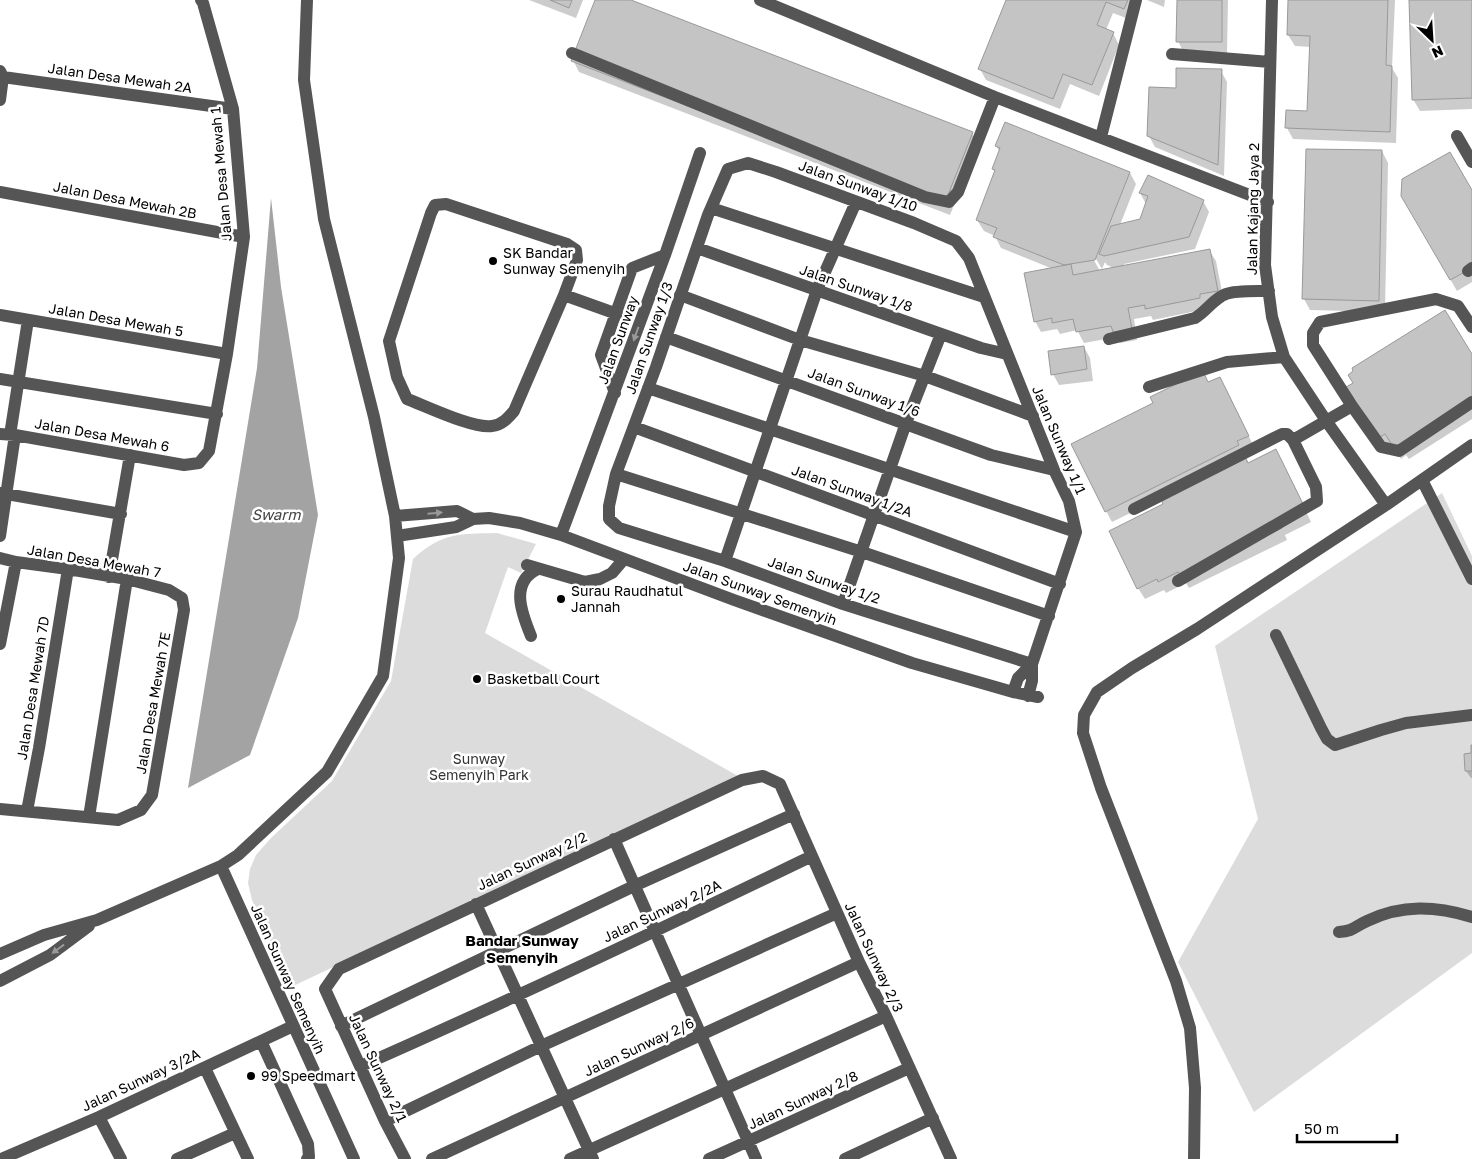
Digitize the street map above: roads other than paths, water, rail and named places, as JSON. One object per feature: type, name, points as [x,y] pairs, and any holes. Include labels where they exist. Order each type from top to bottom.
[{"type":"street","name":"Jalan Desa Mewah 1","points":[[199,463],[209,451],[217,414],[244,238],[233,109],[204,3],[201,0]]},
{"type":"street","points":[[0,954],[44,935],[97,920],[221,866],[238,855],[327,772],[383,676],[399,558],[395,516],[374,417],[324,219],[304,80],[307,0]]},
{"type":"street","points":[[760,0],[995,97],[1268,202]]},
{"type":"street","points":[[1101,137],[1136,0]]},
{"type":"street","name":"Jalan Kajang Jaya 2","points":[[1272,0],[1265,265],[1272,318],[1284,357],[1386,505]]},
{"type":"street","points":[[572,52],[925,197],[949,202],[958,192],[995,97]]},
{"type":"street","points":[[1172,54],[1270,62]]},
{"type":"street","name":"Jalan Desa Mewah 2A","points":[[2,74],[233,109]]},
{"type":"street","points":[[0,100],[2,74]]},
{"type":"street","points":[[1457,136],[1472,162]]},
{"type":"street","name":"Jalan Sunway","points":[[561,535],[665,255],[700,154]]},
{"type":"street","name":"Jalan Sunway 1/10","points":[[728,169],[748,163],[776,172],[914,223],[956,241],[969,258]]},
{"type":"street","name":"Jalan Sunway 1/3","points":[[609,519],[609,506],[616,474],[696,248],[728,169]]},
{"type":"street","name":"Jalan Desa Mewah 2B","points":[[0,192],[244,238]]},
{"type":"street","points":[[725,561],[817,290],[856,202]]},
{"type":"street","points":[[446,204],[567,244],[576,250],[577,260],[564,295],[514,411],[505,421],[493,426],[477,426],[406,399],[396,377],[389,341],[431,213],[435,206],[446,204]]},
{"type":"street","points":[[711,208],[984,297]]},
{"type":"street","name":"Jalan Sunway 1/8","points":[[696,248],[981,348],[1007,354]]},
{"type":"street","points":[[614,393],[601,355],[632,268],[665,255]]},
{"type":"street","name":"Jalan Sunway 1/1","points":[[969,258],[1054,470],[1070,501],[1076,532],[1032,664],[1033,696]]},
{"type":"street","points":[[1108,339],[1195,318],[1204,313],[1212,303],[1226,294],[1269,291]]},
{"type":"street","points":[[564,295],[617,314]]},
{"type":"street","points":[[680,295],[800,340],[925,376],[1033,416]]},
{"type":"street","points":[[1472,326],[1458,306],[1436,298],[1320,322],[1314,332],[1313,345],[1381,447],[1399,451],[1472,402]]},
{"type":"street","name":"Jalan Desa Mewah 5","points":[[0,315],[227,354]]},
{"type":"street","points":[[0,536],[8,435],[28,320]]},
{"type":"street","points":[[843,604],[906,423],[941,334]]},
{"type":"street","name":"Jalan Sunway 1/6","points":[[666,337],[991,455],[1054,470]]},
{"type":"street","points":[[1149,387],[1227,362],[1284,357]]},
{"type":"street","points":[[0,379],[217,414]]},
{"type":"street","points":[[648,388],[1076,532]]},
{"type":"street","points":[[1293,440],[1352,406]]},
{"type":"street","name":"Jalan Sunway 1/2A","points":[[634,427],[1060,584]]},
{"type":"street","points":[[1134,509],[1282,434],[1287,434],[1293,440],[1316,487],[1317,501],[1178,581]]},
{"type":"street","name":"Jalan Desa Mewah 6","points":[[8,435],[184,464],[199,463]]},
{"type":"street","points":[[1194,1159],[1195,1088],[1190,1028],[1176,981],[1100,788],[1083,733],[1084,715],[1097,692],[1386,505],[1472,445]]},
{"type":"street","points":[[109,577],[130,455]]},
{"type":"street","points":[[616,474],[862,552],[1049,616]]},
{"type":"street","points":[[1422,480],[1472,579]]},
{"type":"street","points":[[3,494],[121,514]]},
{"type":"street","name":"Jalan Sunway Semenyih","points":[[395,516],[457,511],[473,519]]},
{"type":"street","name":"Jalan Sunway Semenyih","points":[[397,536],[456,527],[473,519],[489,518],[520,523],[561,535],[912,663],[1012,692],[1033,696]]},
{"type":"street","name":"Jalan Sunway 1/2","points":[[609,519],[619,528],[725,561],[843,604],[1032,664]]},
{"type":"street","name":"Jalan Desa Mewah 7","points":[[0,558],[128,580],[169,590],[182,598]]},
{"type":"street","points":[[531,636],[522,612],[520,600],[524,580],[532,567],[585,582],[600,579],[612,573],[624,559]]},
{"type":"street","points":[[0,644],[16,562]]},
{"type":"street","name":"Jalan Desa Mewah 7D","points":[[27,811],[68,569]]},
{"type":"street","points":[[0,809],[89,817],[128,580]]},
{"type":"street","name":"Jalan Desa Mewah 7E","points":[[89,817],[118,820],[141,810],[152,795],[184,610],[182,598]]},
{"type":"street","points":[[1276,634],[1321,728],[1327,739],[1335,745],[1406,723],[1472,715]]},
{"type":"street","points":[[1012,692],[1018,678],[1032,664]]},
{"type":"street","name":"Jalan Sunway 2/3","points":[[763,776],[780,784],[858,962],[886,1016],[951,1159]]},
{"type":"street","name":"Jalan Sunway 2/2","points":[[325,989],[339,969],[742,780],[763,776]]},
{"type":"street","points":[[341,1026],[634,886],[794,814]]},
{"type":"street","points":[[614,839],[756,1159]]},
{"type":"street","name":"Jalan Sunway 2/2A","points":[[361,1066],[655,932],[812,856]]},
{"type":"street","name":"Jalan Sunway Semenyih","points":[[221,866],[354,1159]]},
{"type":"street","points":[[476,904],[591,1154]]},
{"type":"street","points":[[1339,932],[1351,931],[1366,921],[1414,908],[1446,910],[1472,917]]},
{"type":"street","points":[[385,1121],[541,1046],[836,912]]},
{"type":"street","points":[[0,981],[50,955],[97,920]]},
{"type":"street","name":"Jalan Sunway 2/6","points":[[432,1159],[858,962]]},
{"type":"street","name":"Jalan Sunway 2/1","points":[[325,989],[385,1121],[405,1159]]},
{"type":"street","points":[[570,1159],[591,1154],[725,1089],[886,1016]]},
{"type":"street","name":"Jalan Sunway 3/2A","points":[[1,1159],[205,1068],[293,1026]]},
{"type":"street","points":[[261,1041],[308,1144],[309,1157],[307,1159]]},
{"type":"street","points":[[205,1068],[248,1159]]},
{"type":"street","name":"Jalan Sunway 2/8","points":[[709,1159],[909,1068]]},
{"type":"street","points":[[99,1116],[121,1159]]},
{"type":"street","points":[[845,1159],[933,1118]]},
{"type":"street","points":[[177,1159],[235,1133]]},
{"type":"water","name":"Swarm","points":[[271,198],[281,287],[318,515],[298,618],[250,755],[188,788],[257,368]]},
{"type":"place","name":"SK Bandar Sunway Semenyih","points":[[493,261]]},
{"type":"place","name":"Surau Raudhatul Jannah","points":[[561,599]]},
{"type":"place","name":"Basketball Court","points":[[477,679]]},
{"type":"place","name":"99 Speedmart","points":[[251,1076]]},
{"type":"district","name":"Bandar Sunway Semenyih","points":[[522,950]]},
{"type":"park label","name":"Sunway Semenyih Park","points":[[479,768]]}]
